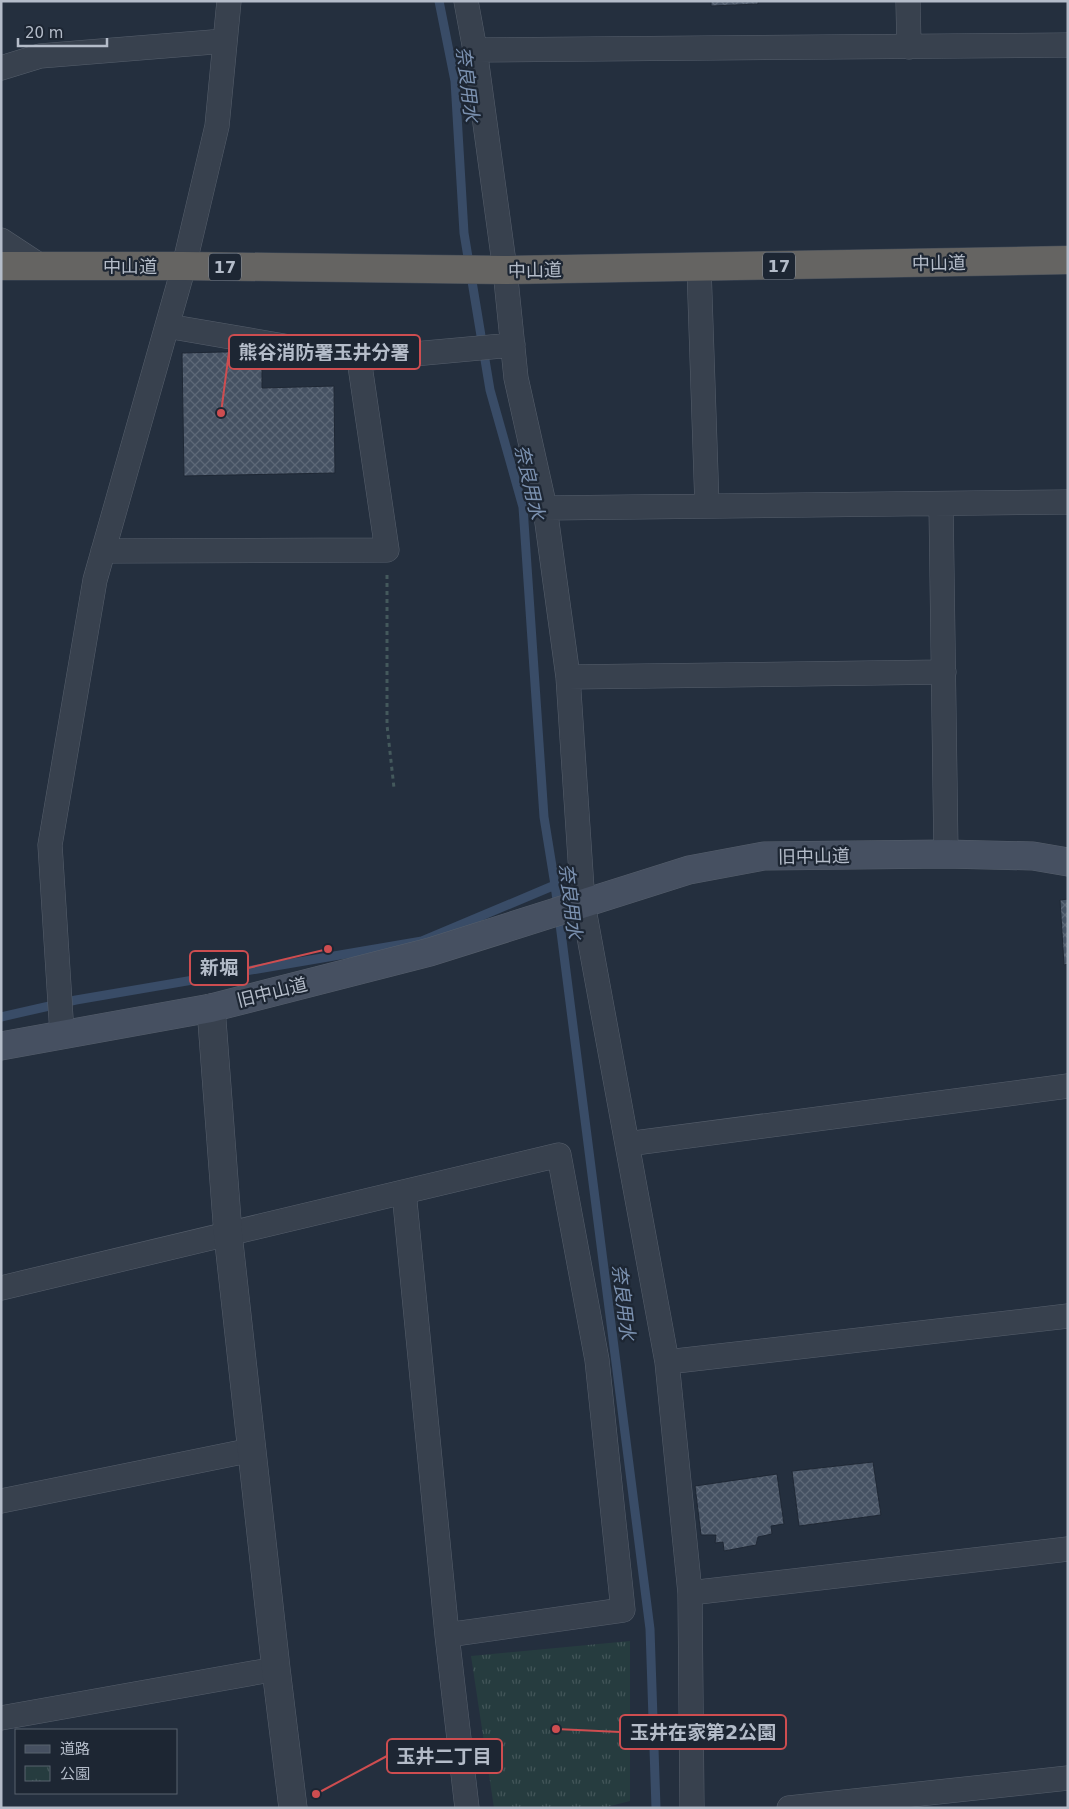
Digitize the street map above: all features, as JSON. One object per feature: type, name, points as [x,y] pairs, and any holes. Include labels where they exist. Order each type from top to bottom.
[{"type":"highway","name":"中山道","points":[[1,266],[497,270],[1068,260]]},
{"type":"main road","name":"旧中山道","points":[[1,1046],[211,1008],[430,952],[689,870],[764,856],[946,854],[1034,856],[1068,862]]},
{"type":"street","points":[[62,1034],[50,844],[95,580],[184,266],[217,126],[229,1]]},
{"type":"street","points":[[466,1],[475,50],[503,346],[516,378],[545,508],[568,677],[575,906],[626,1144],[667,1362],[690,1593],[692,1808]]},
{"type":"street","points":[[908,1],[909,47]]},
{"type":"street","points":[[1,68],[40,56],[225,41]]},
{"type":"street","points":[[475,50],[1068,45]]},
{"type":"street","points":[[1,240],[40,265]]},
{"type":"street","points":[[699,267],[707,506]]},
{"type":"street","points":[[167,326],[360,360],[503,346]]},
{"type":"street","points":[[103,551],[387,550],[360,360]]},
{"type":"street","points":[[545,508],[1068,502]]},
{"type":"street","points":[[941,504],[946,854]]},
{"type":"street","points":[[568,677],[944,672]]},
{"type":"street","points":[[211,1008],[228,1234],[293,1808]]},
{"type":"street","points":[[626,1144],[1068,1086]]},
{"type":"street","points":[[1,1288],[559,1155],[597,1360],[623,1610],[447,1635]]},
{"type":"street","points":[[404,1192],[447,1635],[467,1808]]},
{"type":"street","points":[[667,1362],[1068,1316]]},
{"type":"street","points":[[1,1501],[252,1450]]},
{"type":"street","points":[[690,1593],[1068,1549]]},
{"type":"street","points":[[1,1718],[276,1669]]},
{"type":"street","points":[[789,1808],[1068,1778]]},
{"type":"path","points":[[387,550],[387,725],[394,788]]},
{"type":"green space","points":[[630,1641],[630,1801],[603,1808],[494,1808],[471,1656]]},
{"type":"building","points":[[711,1],[758,1],[758,4],[711,6]]},
{"type":"building","points":[[262,351],[262,388],[334,386],[335,473],[184,476],[182,353]]},
{"type":"building","points":[[1068,899],[1068,964],[1064,965],[1060,900]]},
{"type":"building","points":[[873,1462],[881,1515],[799,1526],[792,1471]]},
{"type":"building","points":[[777,1474],[784,1524],[771,1526],[772,1534],[758,1537],[756,1545],[724,1551],[723,1542],[715,1543],[716,1535],[701,1535],[695,1486]]},
{"type":"waterway","name":"奈良用水","points":[[439,1],[455,81],[464,233],[490,390],[523,507],[544,817],[555,885],[650,1629],[656,1808]]},
{"type":"waterway","points":[[1,1017],[76,1000],[422,941],[555,885]]},
{"type":"place","name":"熊谷消防署玉井分署","points":[[221,413]]},
{"type":"place","name":"新堀","points":[[328,949]]},
{"type":"place","name":"玉井在家第2公園","points":[[556,1729]]},
{"type":"place","name":"玉井二丁目","points":[[316,1794]]}]
